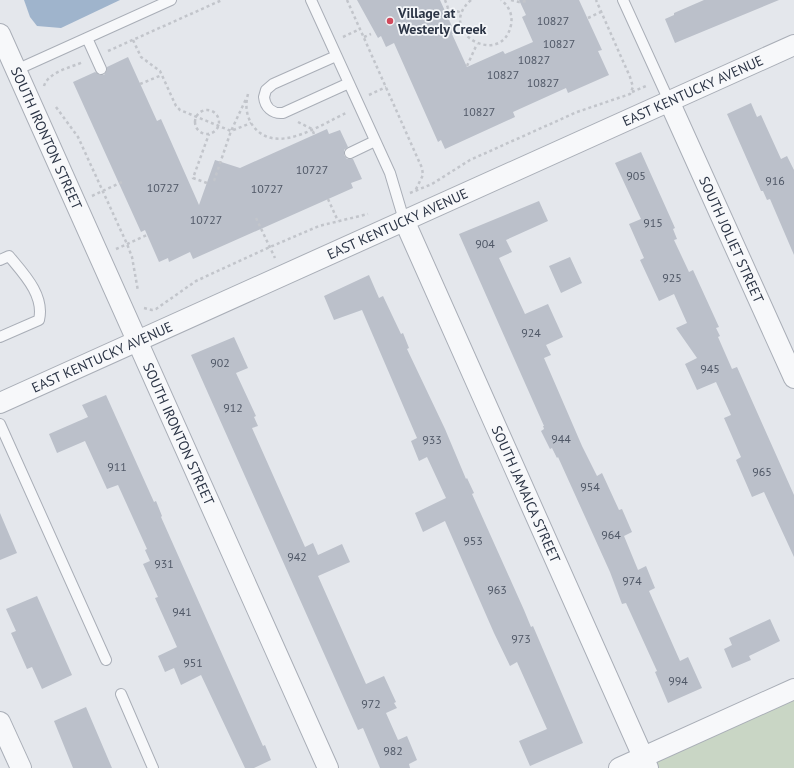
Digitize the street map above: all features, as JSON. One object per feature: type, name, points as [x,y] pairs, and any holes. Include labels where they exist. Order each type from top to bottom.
[{"type":"street","name":"SOUTH IRONTON STREET","points":[[0,34],[328,768]]},
{"type":"street","name":"EAST KENTUCKY AVENUE","points":[[0,403],[794,45]]},
{"type":"street","name":"SOUTH JOLIET STREET","points":[[669,102],[794,378]]},
{"type":"street","name":"SOUTH JAMAICA STREET","points":[[404,220],[646,763]]},
{"type":"street","points":[[619,768],[646,763],[794,689]]},
{"type":"street","points":[[0,722],[21,768]]},
{"type":"lane","points":[[16,70],[171,0]]},
{"type":"lane","points":[[311,0],[390,173],[404,220]]},
{"type":"lane","points":[[623,0],[669,102]]},
{"type":"lane","points":[[87,38],[101,69]]},
{"type":"lane","points":[[336,56],[270,86],[264,97],[266,106],[274,112],[282,113],[349,84]]},
{"type":"lane","points":[[350,153],[375,141]]},
{"type":"lane","points":[[0,260],[9,256],[30,281],[41,310],[39,320],[0,337]]},
{"type":"lane","points":[[0,424],[106,660]]},
{"type":"lane","points":[[121,694],[154,768]]},
{"type":"path","points":[[44,89],[46,80],[53,76],[222,0]]},
{"type":"path","points":[[346,0],[422,168],[423,175],[415,191]]},
{"type":"path","points":[[445,0],[448,8],[462,13]]},
{"type":"path","points":[[471,0],[462,13],[463,29],[468,38],[477,44],[493,44],[502,40],[508,33],[511,18],[506,4],[501,0]]},
{"type":"path","points":[[506,4],[510,0],[519,2],[527,1]]},
{"type":"path","points":[[398,199],[432,184],[470,160],[577,112],[630,94],[633,87],[630,77],[596,0]]},
{"type":"path","points":[[444,14],[448,8]]},
{"type":"path","points":[[588,18],[601,12]]},
{"type":"path","points":[[364,37],[371,34]]},
{"type":"path","points":[[134,40],[141,57],[158,69],[162,75],[178,108],[196,117],[232,131],[251,123]]},
{"type":"path","points":[[467,66],[477,44]]},
{"type":"path","points":[[140,84],[162,75]]},
{"type":"path","points":[[214,181],[232,131],[248,94]]},
{"type":"path","points":[[54,105],[75,131],[127,244],[134,264],[139,297]]},
{"type":"path","points":[[202,111],[213,111],[219,118],[218,126],[215,131],[209,134],[203,133],[195,124],[196,117],[202,111]]},
{"type":"path","points":[[312,129],[346,113]]},
{"type":"path","points":[[207,183],[193,178],[209,134]]},
{"type":"path","points":[[76,203],[124,181]]},
{"type":"path","points":[[328,199],[338,221]]},
{"type":"path","points":[[141,304],[147,310],[156,309],[196,281],[310,229],[370,213]]},
{"type":"path","points":[[256,218],[282,275]]},
{"type":"path","points":[[100,256],[147,235]]},
{"type":"green space","points":[[794,698],[794,768],[659,768],[656,761]]},
{"type":"water","points":[[24,0],[120,0],[61,28],[37,26],[30,17]]},
{"type":"building","points":[[357,0],[440,0],[455,33],[452,34],[467,67],[503,51],[505,54],[533,42],[522,17],[526,15],[519,0],[579,0],[602,50],[598,51],[609,75],[568,93],[566,88],[513,112],[515,117],[445,149],[441,140],[438,142],[394,43],[386,47],[381,36],[378,38]]},
{"type":"building","points":[[704,0],[779,0],[675,43],[665,19],[674,15],[674,13]]},
{"type":"building","points":[[128,57],[157,121],[161,119],[199,205],[215,160],[240,168],[327,129],[329,134],[340,130],[348,147],[344,150],[344,155],[347,159],[353,159],[362,179],[351,183],[353,188],[193,259],[190,252],[169,262],[168,258],[159,262],[145,230],[141,232],[73,82],[95,72],[100,75],[104,75],[107,67]]},
{"type":"building","points":[[751,103],[757,117],[761,115],[781,159],[787,156],[794,170],[794,255],[770,199],[767,200],[763,191],[761,191],[727,114]]},
{"type":"building","points":[[641,152],[675,228],[673,229],[677,239],[674,240],[689,272],[693,270],[719,327],[716,328],[720,336],[718,337],[732,369],[737,367],[794,495],[794,557],[764,492],[752,497],[736,460],[741,457],[724,418],[731,415],[716,382],[697,390],[685,364],[697,358],[676,328],[687,323],[674,294],[659,301],[640,260],[644,258],[629,224],[641,219],[615,163]]},
{"type":"building","points":[[539,201],[548,221],[506,240],[512,252],[499,258],[525,314],[548,304],[563,337],[546,345],[551,355],[544,358],[582,446],[597,476],[602,473],[619,510],[622,509],[632,532],[624,536],[638,570],[646,566],[655,588],[649,591],[680,661],[688,657],[702,688],[668,703],[655,672],[657,671],[626,603],[622,604],[610,572],[558,457],[557,458],[552,448],[550,449],[541,431],[544,429],[544,426],[459,234]]},
{"type":"building","points":[[570,257],[582,283],[561,293],[549,266]]},
{"type":"building","points":[[369,275],[379,298],[383,296],[401,334],[403,333],[409,348],[407,349],[445,429],[466,479],[467,478],[474,493],[472,494],[531,627],[533,626],[583,743],[530,766],[519,741],[547,729],[517,662],[510,666],[445,521],[423,532],[415,513],[446,498],[427,457],[419,461],[411,441],[417,438],[362,310],[334,320],[324,296]]},
{"type":"building","points":[[234,337],[248,368],[236,373],[256,416],[254,417],[258,426],[252,428],[305,547],[313,543],[318,555],[342,544],[350,562],[318,576],[366,684],[384,676],[396,702],[394,703],[397,708],[386,713],[398,740],[407,736],[417,760],[409,764],[410,768],[380,768],[363,728],[358,730],[191,355]]},
{"type":"building","points":[[106,395],[154,502],[156,501],[162,516],[161,517],[263,746],[265,745],[271,760],[254,768],[245,768],[201,675],[181,685],[174,668],[165,672],[158,656],[177,647],[155,598],[158,597],[143,564],[150,561],[145,550],[147,549],[118,485],[107,489],[85,441],[57,453],[49,434],[88,417],[82,405]]},
{"type":"building","points":[[0,513],[17,553],[0,560]]},
{"type":"building","points":[[37,596],[72,675],[42,689],[32,667],[27,669],[11,633],[16,631],[6,609]]},
{"type":"building","points":[[770,619],[780,641],[749,656],[751,660],[732,668],[724,649],[732,645],[729,638]]},
{"type":"building","points":[[86,707],[112,768],[73,768],[54,721]]},
{"type":"place","name":"Village at Westerly Creek","points":[[390,21]]}]
